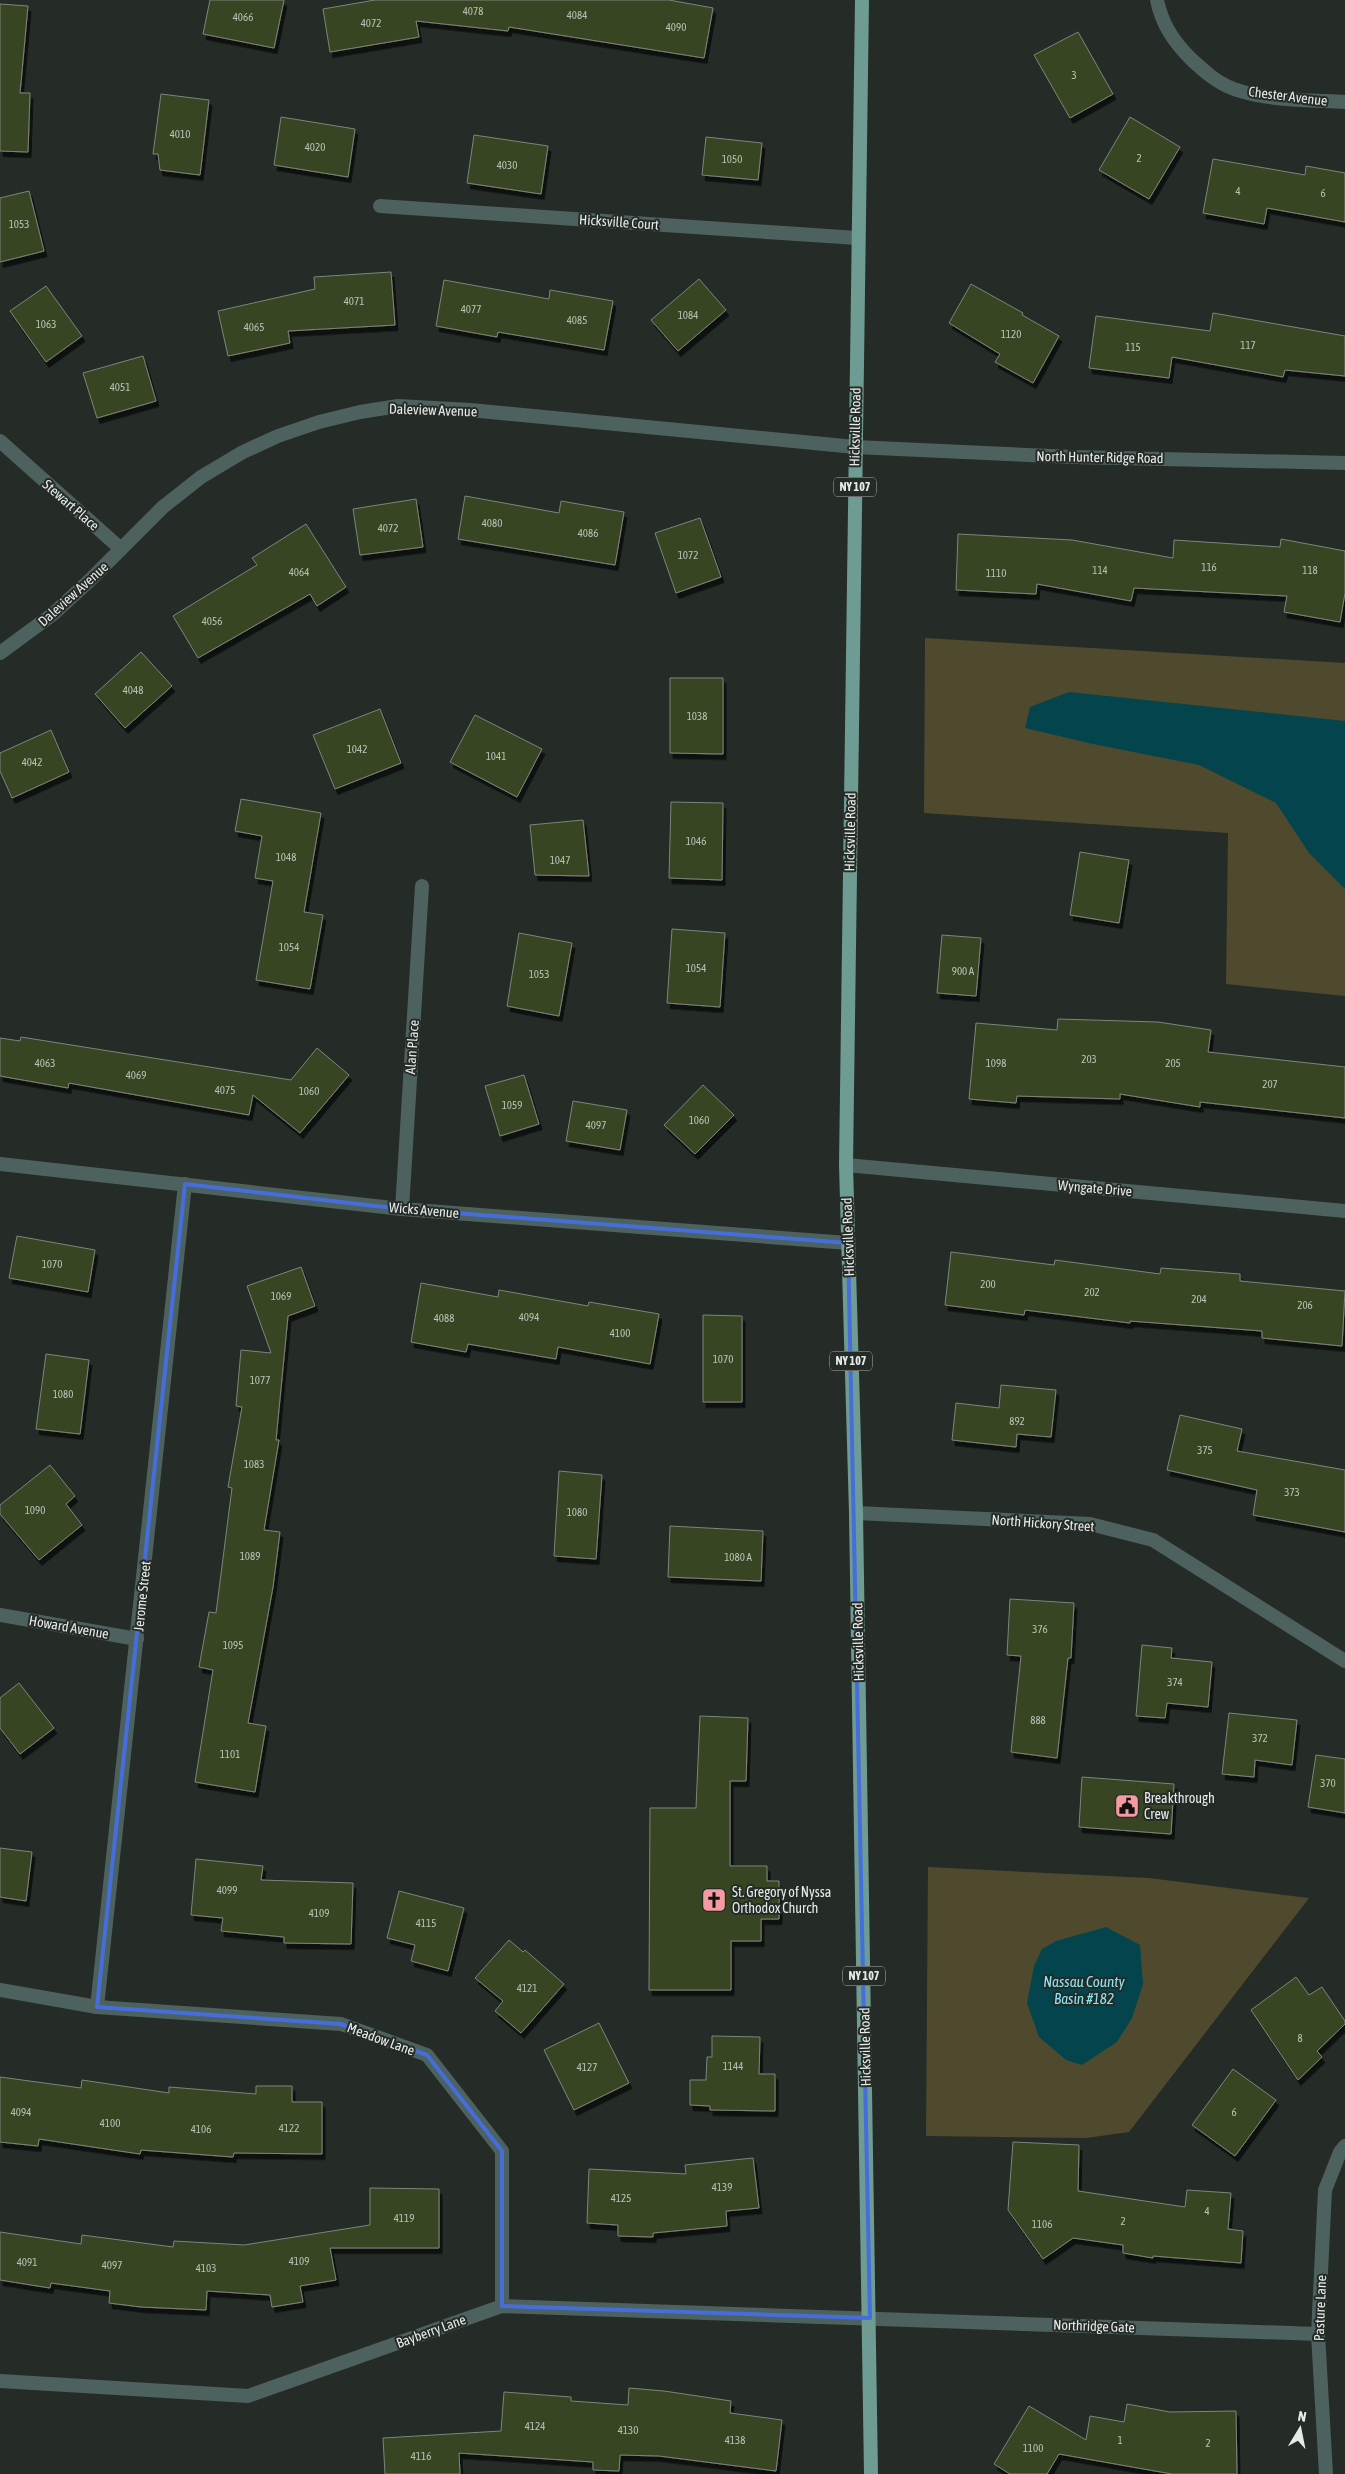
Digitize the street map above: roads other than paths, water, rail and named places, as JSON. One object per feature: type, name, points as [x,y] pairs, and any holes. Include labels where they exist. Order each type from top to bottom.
[{"type":"main road","name":"Hicksville Road","points":[[862,0],[857,238],[846,1165],[856,1513],[871,2474]]},
{"type":"street","name":"Chester Avenue","points":[[1157,0],[1161,18],[1175,43],[1208,75],[1234,90],[1282,98],[1345,102]]},
{"type":"street","name":"Hicksville Court","points":[[380,206],[857,238]]},
{"type":"street","name":"Daleview Avenue","points":[[0,653],[53,614],[163,506],[201,477],[243,452],[278,436],[319,422],[360,412],[398,406],[470,410],[855,447]]},
{"type":"street","name":"Stewart Place","points":[[0,441],[121,549]]},
{"type":"street","name":"North Hunter Ridge Road","points":[[855,447],[1073,457],[1345,463]]},
{"type":"street","name":"Alan Place","points":[[402,1208],[422,886]]},
{"type":"street","name":"Wicks Avenue","points":[[0,1164],[402,1208],[848,1243]]},
{"type":"street","name":"Wyngate Drive","points":[[846,1165],[1345,1211]]},
{"type":"street","name":"Jerome Street","points":[[97,2007],[185,1184]]},
{"type":"street","name":"North Hickory Street","points":[[856,1513],[1090,1524],[1153,1540],[1345,1661]]},
{"type":"street","name":"Howard Avenue","points":[[0,1615],[137,1640]]},
{"type":"street","name":"Meadow Lane","points":[[0,1990],[97,2007],[341,2024],[426,2055],[502,2151],[502,2306]]},
{"type":"street","name":"Pasture Lane","points":[[1326,2474],[1318,2334],[1325,2190],[1340,2152],[1345,2146]]},
{"type":"street","name":"Bayberry Lane","points":[[0,2381],[248,2396],[502,2306],[870,2318]]},
{"type":"street","name":"Northridge Gate","points":[[870,2318],[1318,2334]]},
{"type":"water","points":[[1069,692],[1345,721],[1345,889],[1309,853],[1276,803],[1199,765],[1093,744],[1025,728],[1030,707]]},
{"type":"water","name":"Nassau County Basin #182","points":[[1106,1927],[1140,1945],[1143,1984],[1132,2018],[1117,2042],[1082,2065],[1066,2060],[1039,2037],[1027,2003],[1034,1966],[1042,1949],[1056,1941]]},
{"type":"place","name":"Breakthrough Crew","points":[[1127,1806]]},
{"type":"place","name":"St. Gregory of Nyssa Orthodox Church","points":[[714,1900]]}]
